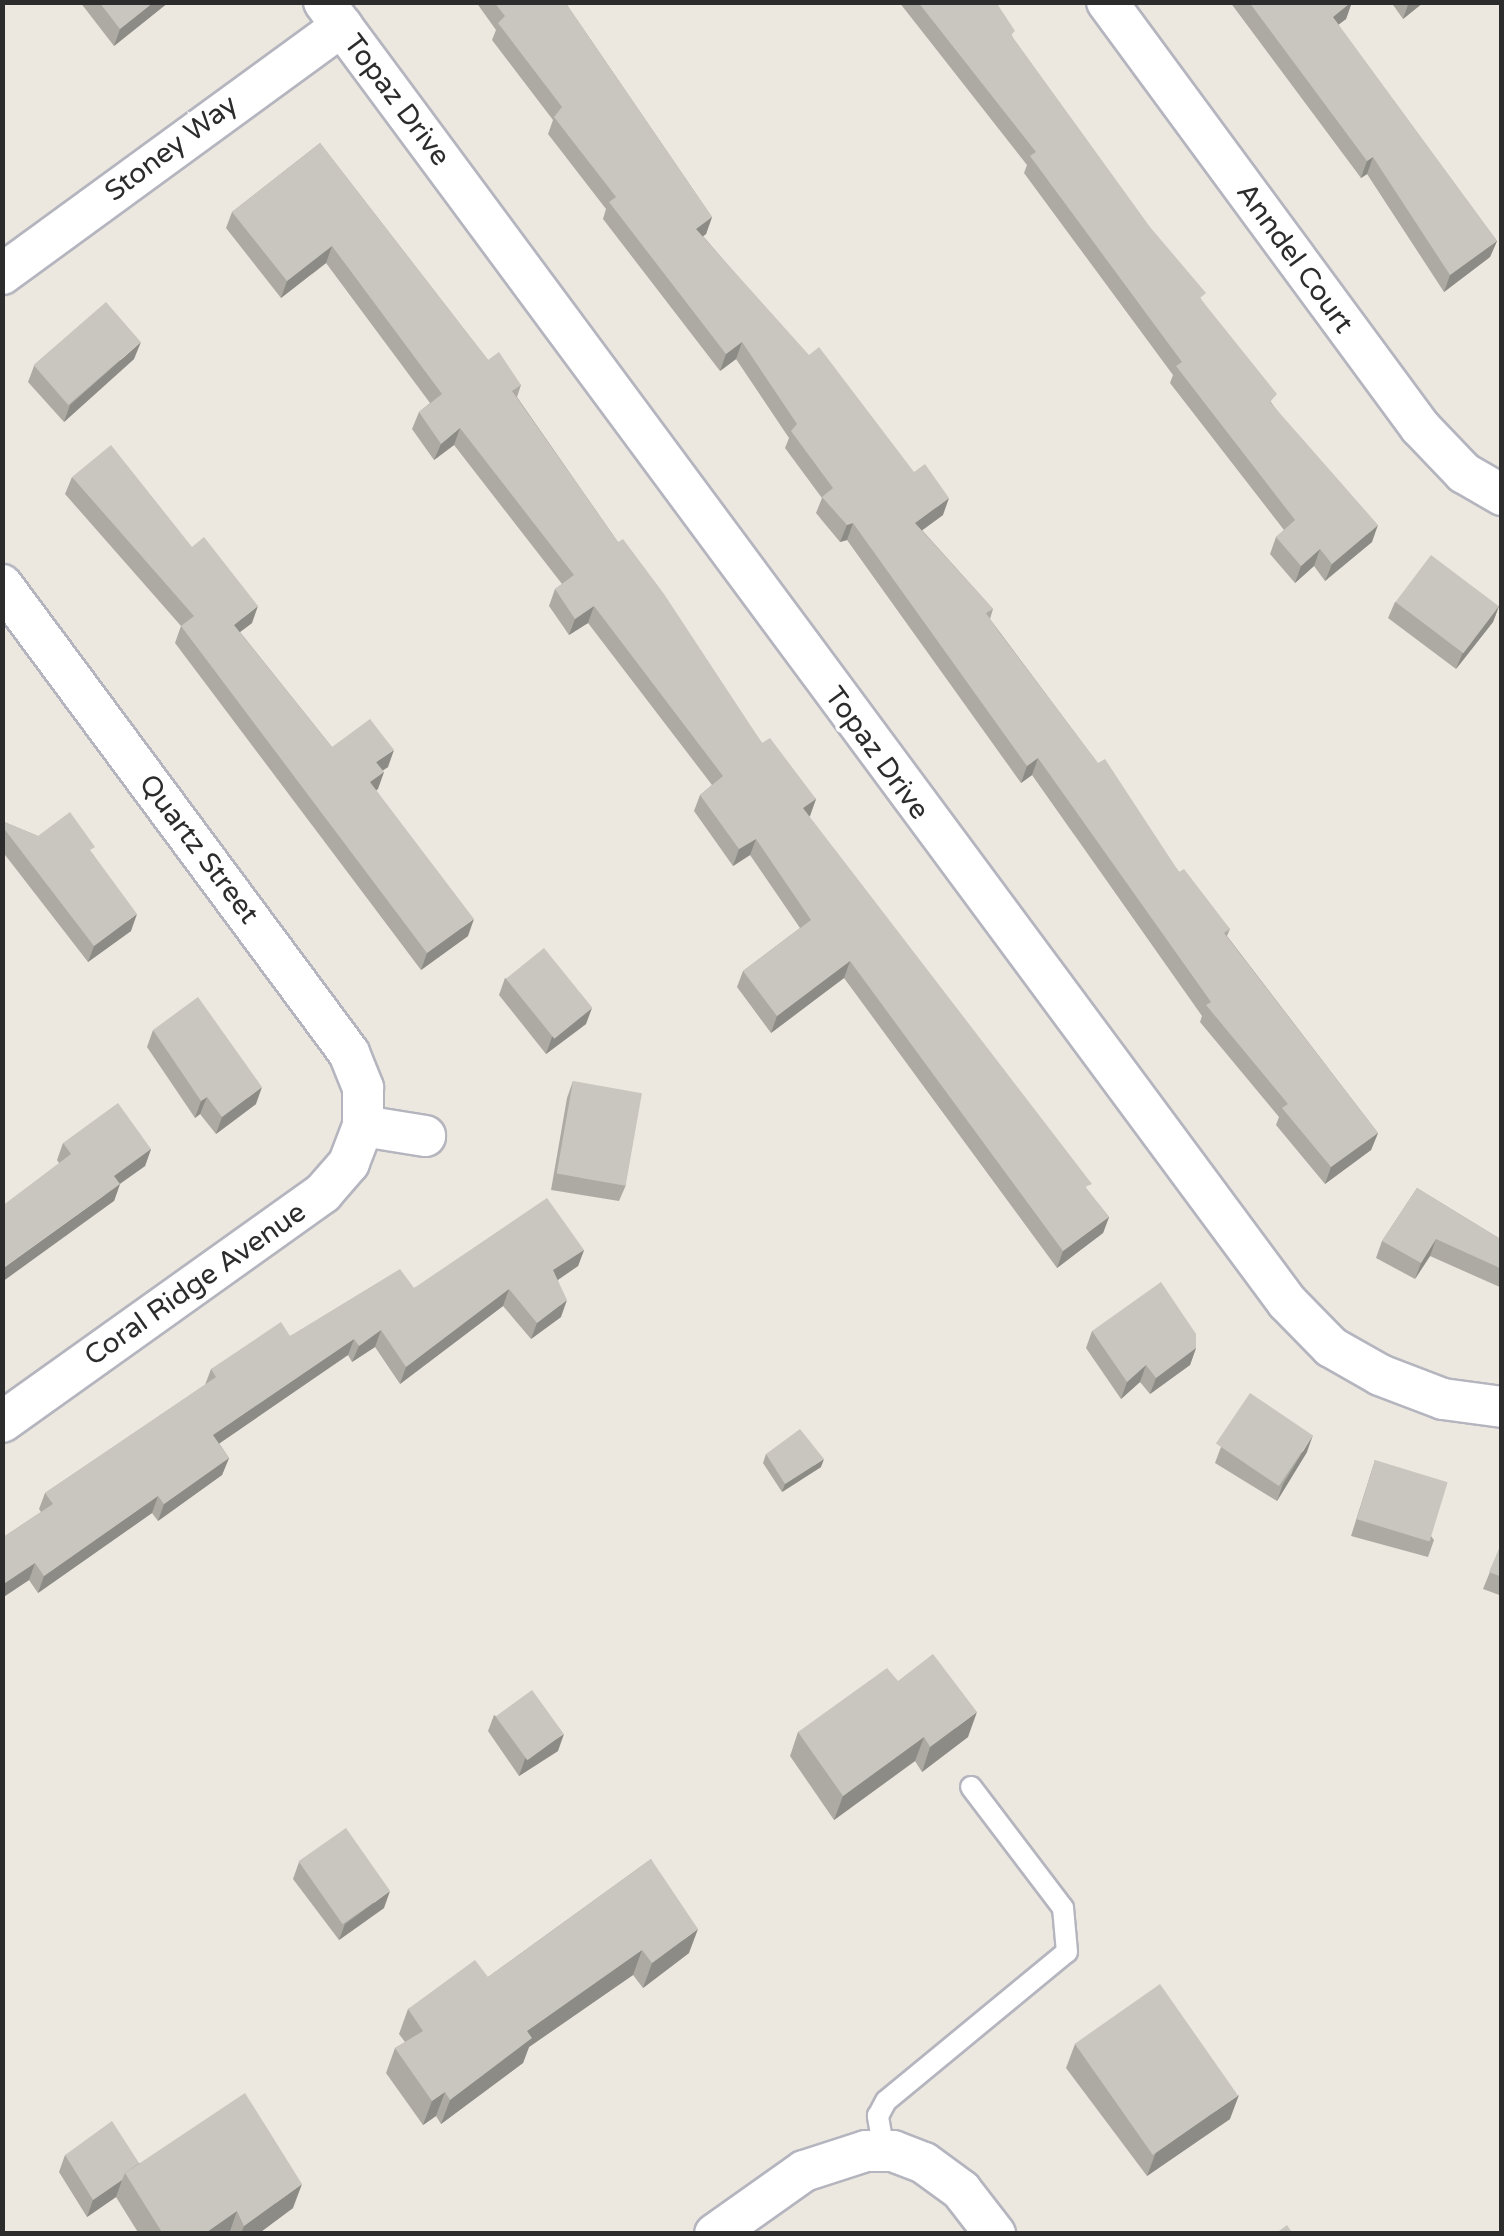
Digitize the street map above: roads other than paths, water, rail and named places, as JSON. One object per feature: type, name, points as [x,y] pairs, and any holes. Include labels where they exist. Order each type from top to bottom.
[{"type":"street","name":"Anndel Court","points":[[1108,2],[1420,427],[1464,473],[1502,495]]},
{"type":"street","name":"Stoney Way","points":[[2,274],[333,14]]},
{"type":"street","name":"Topaz Drive","points":[[333,14],[1286,1302],[1331,1347],[1380,1375],[1443,1399],[1502,1407]]},
{"type":"street","name":"Quartz Street","points":[[2,586],[349,1053],[363,1088],[364,1126]]},
{"type":"street","points":[[364,1126],[425,1136]]},
{"type":"street","name":"Coral Ridge Avenue","points":[[2,1422],[323,1193],[349,1163],[364,1126]]},
{"type":"street","points":[[715,2234],[804,2171],[844,2155],[889,2151],[962,2190],[995,2234]]},
{"type":"lane","points":[[889,2151],[878,2116],[886,2101],[1067,1952],[1063,1908],[971,1787]]}]
